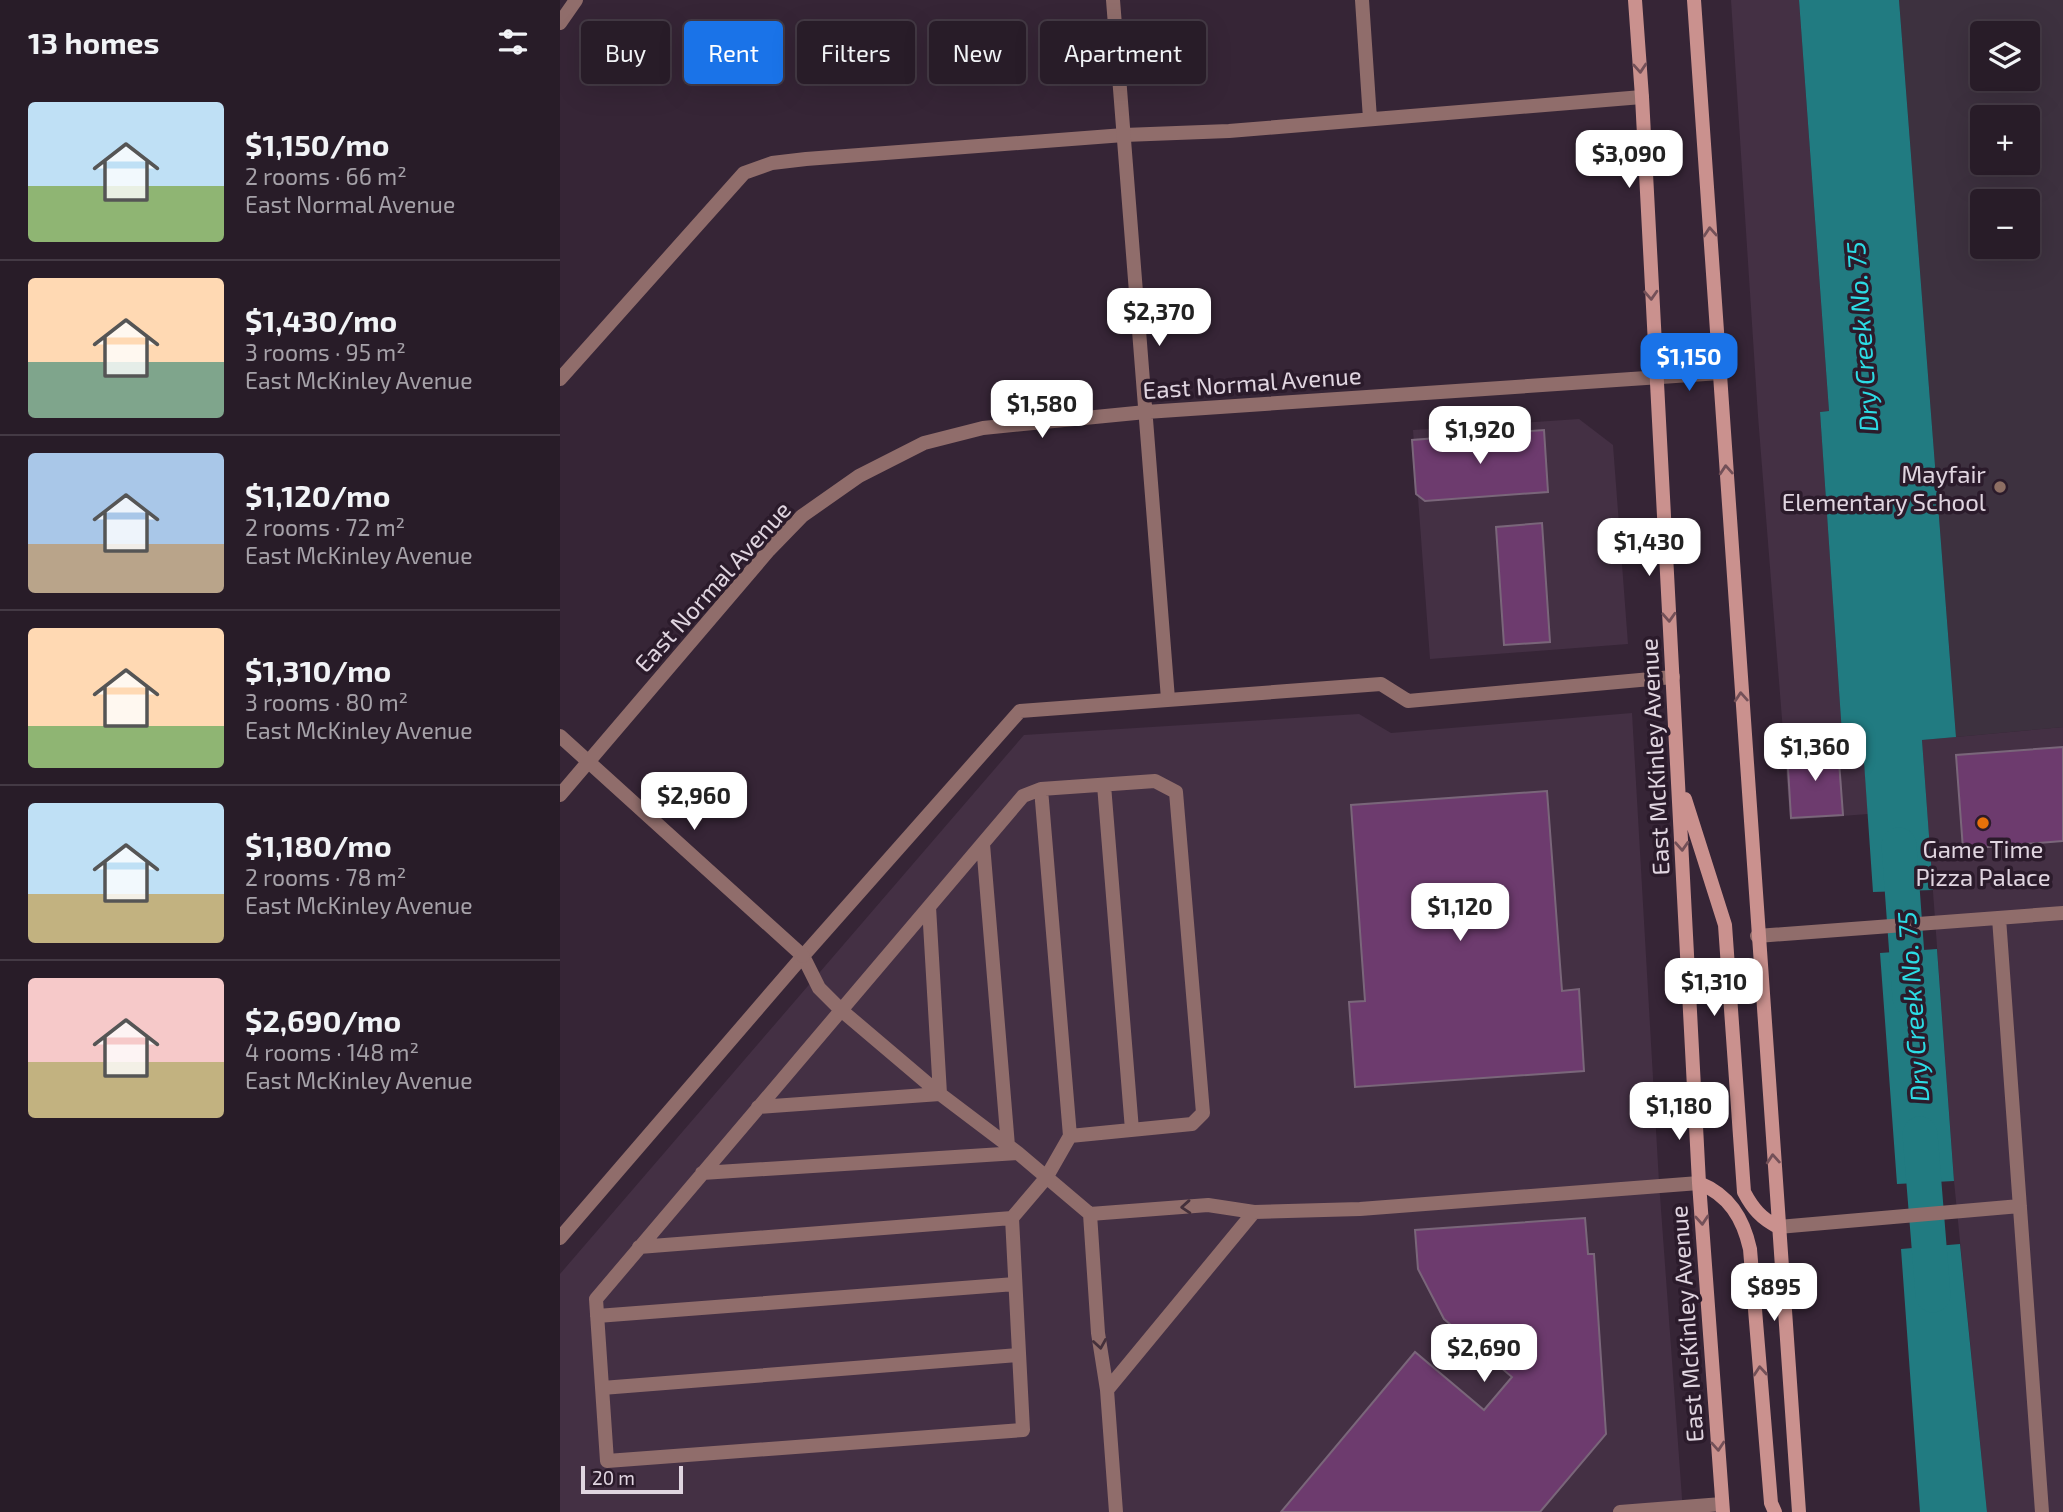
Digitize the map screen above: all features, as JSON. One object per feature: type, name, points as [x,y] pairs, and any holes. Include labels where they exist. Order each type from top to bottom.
[{"type":"main road","name":"East McKinley Avenue","points":[[1634,0],[1642,97],[1699,1183],[1722,1508]]},
{"type":"main road","points":[[1694,0],[1799,1512]]},
{"type":"main road","points":[[1678,777],[1725,925],[1744,1192],[1753,1209],[1778,1227]]},
{"type":"main road","points":[[1699,1183],[1718,1191],[1747,1234],[1771,1503],[1775,1512]]},
{"type":"street","points":[[560,23],[576,0]]},
{"type":"street","points":[[1113,0],[1168,699]]},
{"type":"street","points":[[1362,0],[1370,119]]},
{"type":"street","points":[[560,379],[744,173],[772,163],[1124,135],[1229,131],[1642,97]]},
{"type":"street","name":"East Normal Avenue","points":[[560,795],[769,550],[802,516],[859,476],[924,443],[983,428],[1146,412],[1720,373]]},
{"type":"street","points":[[560,1238],[803,956],[1020,711],[1381,684],[1408,701],[1673,677]]},
{"type":"street","points":[[560,736],[803,956],[819,988],[841,1010],[940,1094],[1090,1213],[1208,1205],[1254,1212],[1360,1209],[1699,1183]]},
{"type":"street","points":[[1041,789],[1070,1136],[1046,1178],[1012,1218],[1023,1430],[607,1461],[596,1299],[1023,796],[1041,789],[1155,781],[1176,792],[1203,1113],[1192,1124],[1070,1136]]},
{"type":"street","points":[[1104,785],[1132,1130]]},
{"type":"street","points":[[983,844],[1013,1150]]},
{"type":"street","points":[[929,907],[940,1094]]},
{"type":"street","points":[[1757,936],[2063,913]]},
{"type":"street","points":[[1999,918],[2042,1512]]},
{"type":"street","points":[[758,1108],[940,1094]]},
{"type":"street","points":[[702,1173],[1013,1150]]},
{"type":"street","points":[[1778,1227],[2020,1206]]},
{"type":"street","points":[[1107,1390],[1254,1212]]},
{"type":"street","points":[[1090,1213],[1098,1333],[1107,1390],[1116,1512]]},
{"type":"street","points":[[639,1247],[1012,1218]]},
{"type":"street","points":[[597,1315],[1015,1284]]},
{"type":"street","points":[[602,1388],[1019,1355]]},
{"type":"street","points":[[1620,1512],[1722,1508]]},
{"type":"shaded area","points":[[1731,0],[1799,0],[1829,411],[1820,412],[1842,733],[1862,732],[1868,814],[1790,820],[1758,416]]},
{"type":"shaded area","name":"Mayfair Elementary School","points":[[1899,0],[2063,0],[2063,727],[1956,737]]},
{"type":"shaded area","points":[[1579,419],[1613,445],[1628,644],[1430,659],[1413,430]]},
{"type":"shaded area","points":[[1632,713],[1659,1182],[1683,1512],[560,1512],[560,1274],[1024,735],[1359,714],[1391,733]]},
{"type":"shaded area","points":[[2063,727],[2063,1512],[1987,1512],[1954,1181],[1922,740]]},
{"type":"water","points":[[1799,0],[1899,0],[1956,737],[1922,740],[1933,890],[1873,892],[1862,733],[1842,734],[1820,412],[1829,411]]},
{"type":"water","points":[[1937,949],[1954,1181],[1897,1184],[1880,953]]},
{"type":"water","points":[[1960,1244],[1987,1512],[1920,1512],[1901,1249]]},
{"type":"building","points":[[1544,430],[1548,492],[1425,501],[1416,494],[1412,440]]},
{"type":"building","points":[[1542,523],[1550,642],[1504,645],[1496,527]]},
{"type":"building","points":[[2063,747],[2063,841],[1963,849],[1956,755]]},
{"type":"building","points":[[1838,748],[1843,815],[1791,818],[1787,752]]},
{"type":"building","points":[[1547,791],[1562,991],[1579,989],[1584,1071],[1355,1087],[1349,1002],[1365,1001],[1351,805]]},
{"type":"building","points":[[1585,1218],[1588,1254],[1594,1254],[1606,1434],[1540,1512],[1281,1512],[1415,1352],[1484,1410],[1512,1377],[1444,1319],[1418,1269],[1415,1230]]},
{"type":"waterway","name":"Dry Creek No. 75","points":[[1899,845],[1910,998]]},
{"type":"waterway","name":"Dry Creek No. 75","points":[[1920,1134],[1933,1295]]},
{"type":"place","name":"Mayfair Elementary School","points":[[2000,487]]},
{"type":"place","name":"Game Time Pizza Palace","points":[[1983,823]]}]
